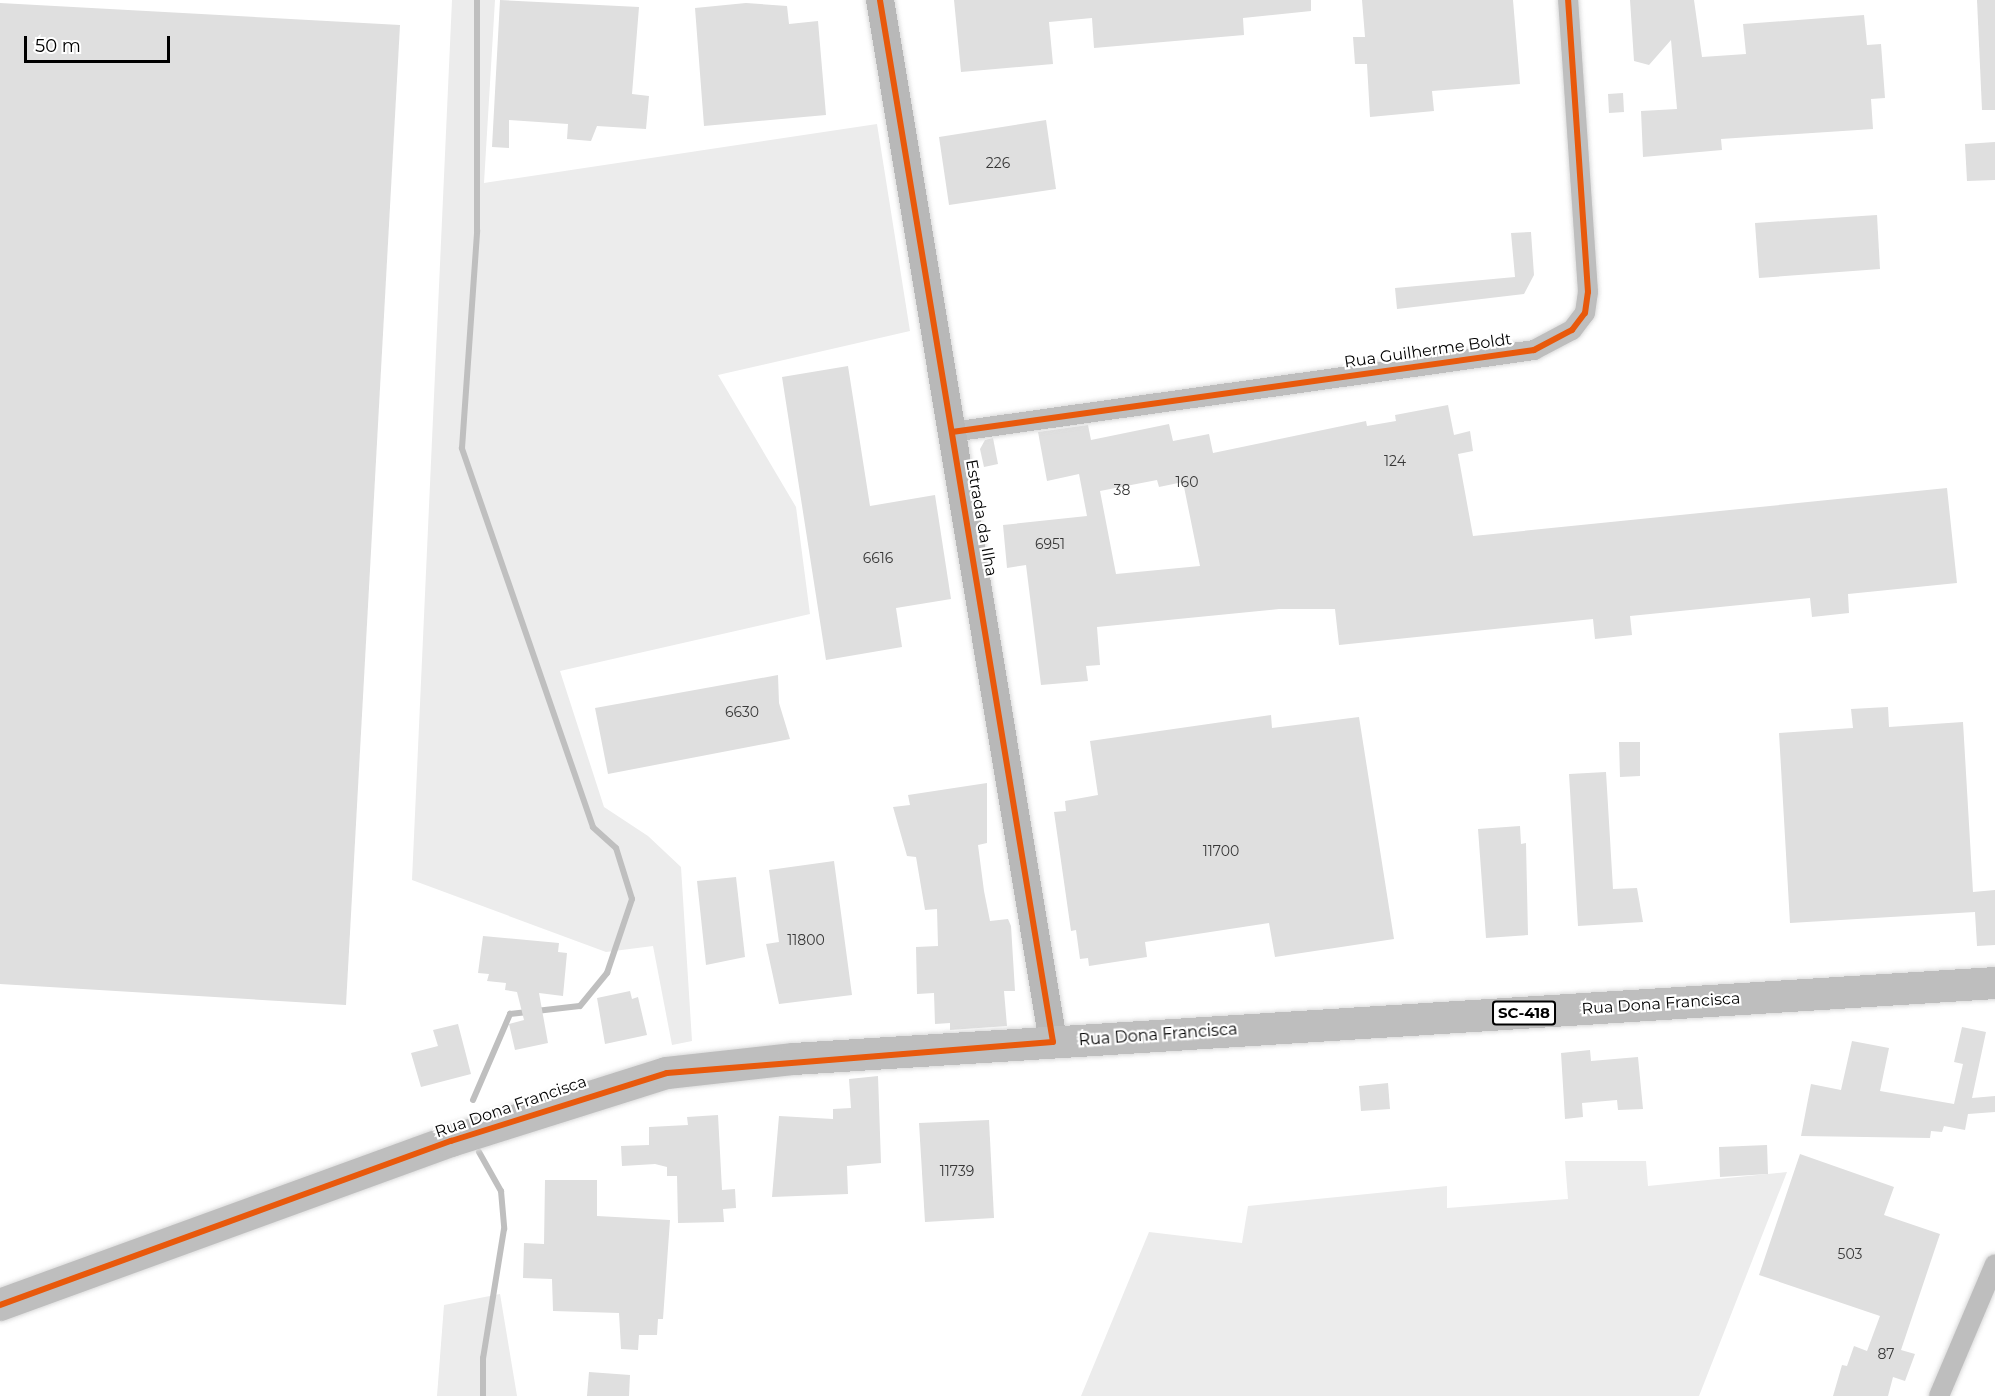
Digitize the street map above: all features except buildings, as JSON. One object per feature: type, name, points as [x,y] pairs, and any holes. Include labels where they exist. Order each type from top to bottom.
[{"type":"main road","name":"Rua Dona Francisca","points":[[0,1305],[451,1141],[667,1072],[1053,1042],[1995,984]]},
{"type":"street","name":"Estrada da Ilha","points":[[880,0],[1053,1042]]},
{"type":"street","name":"Rua Guilherme Boldt","points":[[952,432],[1534,350],[1572,330],[1584,313],[1588,292],[1568,0]]},
{"type":"street","points":[[1939,1396],[1995,1264]]},
{"type":"shaded area","points":[[452,0],[495,0],[484,183],[877,124],[910,331],[718,375],[796,507],[810,614],[560,671],[604,807],[648,836],[681,867],[692,1041],[672,1045],[653,946],[606,952],[412,880]]},
{"type":"shaded area","points":[[1565,1161],[1646,1161],[1648,1186],[1787,1172],[1699,1396],[1081,1396],[1149,1232],[1242,1243],[1248,1206],[1447,1186],[1447,1208],[1568,1199]]},
{"type":"shaded area","points":[[500,1294],[517,1396],[437,1396],[444,1305]]},
{"type":"waterway","points":[[473,1100],[510,1014],[580,1006],[607,973],[632,899],[616,848],[593,827],[462,448],[477,231],[477,0]]},
{"type":"waterway","points":[[479,1152],[501,1191],[504,1229],[483,1358],[483,1396]]},
{"type":"cycle path","points":[[0,1305],[451,1141],[667,1073],[1053,1042],[880,0]]},
{"type":"cycle path","points":[[952,432],[1534,350],[1572,330],[1585,313],[1588,292],[1568,0]]}]
